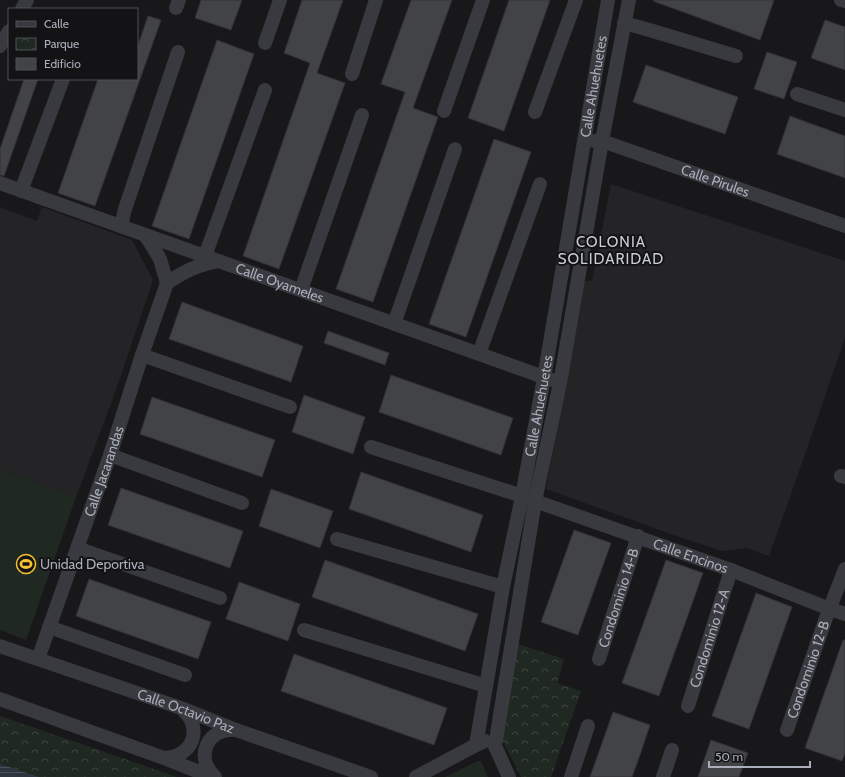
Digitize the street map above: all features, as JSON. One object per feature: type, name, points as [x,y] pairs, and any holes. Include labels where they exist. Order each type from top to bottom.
[{"type":"street","points":[[265,43],[280,0]]},
{"type":"street","points":[[352,74],[376,0]]},
{"type":"street","points":[[444,110],[483,0]]},
{"type":"street","points":[[535,112],[576,0]]},
{"type":"street","name":"Calle Ahuehuetes","points":[[495,746],[544,378],[608,0]]},
{"type":"street","name":"Calle Ahuehuetes","points":[[476,745],[503,587],[560,383],[602,142],[629,0]]},
{"type":"street","points":[[841,0],[845,1]]},
{"type":"street","points":[[624,23],[646,28],[736,56]]},
{"type":"street","points":[[0,46],[8,33]]},
{"type":"street","points":[[120,226],[178,52]]},
{"type":"street","points":[[21,191],[63,80]]},
{"type":"street","points":[[145,235],[160,259],[167,282],[189,269],[212,259],[265,90]]},
{"type":"street","points":[[797,94],[845,110]]},
{"type":"street","points":[[301,290],[362,115]]},
{"type":"street","name":"Calle Pirules","points":[[584,140],[602,142],[845,226]]},
{"type":"street","points":[[394,324],[455,149]]},
{"type":"street","name":"Calle Oyameles","points":[[0,183],[560,383]]},
{"type":"street","points":[[479,354],[540,184]]},
{"type":"street","name":"Calle Jacarandas","points":[[38,659],[110,455],[167,282]]},
{"type":"street","points":[[142,355],[290,407]]},
{"type":"street","name":"Calle Encinos","points":[[371,446],[638,536],[845,614]]},
{"type":"street","points":[[110,455],[242,503]]},
{"type":"street","name":"Condominio 14-B","points":[[599,659],[638,536]]},
{"type":"street","points":[[337,538],[503,587]]},
{"type":"street","points":[[77,548],[220,598]]},
{"type":"street","name":"Condominio 12-B","points":[[787,730],[845,569]]},
{"type":"street","name":"Condominio 12-A","points":[[688,706],[731,570]]},
{"type":"street","points":[[49,627],[185,675]]},
{"type":"street","points":[[304,630],[486,686]]},
{"type":"street","name":"Calle Octavio Paz","points":[[0,646],[181,708],[236,730],[371,777]]},
{"type":"street","points":[[0,699],[214,777]]},
{"type":"street","points":[[164,758],[171,758],[185,751],[193,739],[193,725],[190,718],[181,708]]},
{"type":"street","points":[[571,777],[588,726]]},
{"type":"street","points":[[214,777],[207,768],[205,761],[204,754],[208,742],[212,737],[223,730],[236,730]]},
{"type":"street","points":[[416,777],[476,745],[488,741],[495,746],[509,777]]},
{"type":"street","points":[[663,777],[672,750]]},
{"type":"shaded area","points":[[611,184],[845,261],[845,338],[769,556],[747,548],[722,551],[546,489],[584,281],[592,281]]},
{"type":"shaded area","points":[[0,207],[37,221],[42,207],[132,240],[153,280],[116,390],[76,497],[0,469]]},
{"type":"shaded area","points":[[0,764],[39,777],[0,777]]},
{"type":"green space","name":"Unidad Deportiva","points":[[0,469],[76,497],[26,640],[0,630]]},
{"type":"green space","points":[[518,644],[564,659],[557,683],[581,691],[551,777],[521,777],[501,738]]},
{"type":"green space","points":[[0,716],[177,777],[0,777]]},
{"type":"green space","points":[[478,761],[481,761],[488,777],[445,777]]},
{"type":"building","points":[[201,0],[242,0],[231,30],[195,18]]},
{"type":"building","points":[[302,0],[343,0],[317,73],[345,83],[279,269],[243,256],[310,63],[284,53]]},
{"type":"building","points":[[411,0],[452,0],[413,108],[438,117],[373,302],[336,289],[405,92],[381,84]]},
{"type":"building","points":[[509,0],[550,0],[504,131],[468,118]]},
{"type":"building","points":[[774,0],[760,40],[653,1]]},
{"type":"building","points":[[148,16],[161,20],[95,206],[58,193],[98,80],[138,80],[138,45]]},
{"type":"building","points":[[825,20],[845,27],[845,70],[811,58]]},
{"type":"building","points":[[217,40],[254,54],[189,239],[152,226]]},
{"type":"building","points":[[767,52],[797,62],[784,99],[754,89]]},
{"type":"building","points":[[646,65],[738,97],[725,134],[633,102]]},
{"type":"building","points":[[24,80],[38,80],[4,176],[0,175],[0,149]]},
{"type":"building","points":[[790,116],[845,136],[845,178],[777,154]]},
{"type":"building","points":[[494,139],[531,152],[466,337],[429,324]]},
{"type":"building","points":[[182,302],[303,346],[291,382],[169,339]]},
{"type":"building","points":[[328,331],[389,353],[385,365],[324,343]]},
{"type":"building","points":[[391,375],[513,418],[501,455],[379,412]]},
{"type":"building","points":[[304,395],[365,417],[353,454],[292,432]]},
{"type":"building","points":[[152,397],[275,440],[262,477],[140,434]]},
{"type":"building","points":[[361,472],[483,515],[471,552],[349,509]]},
{"type":"building","points":[[121,488],[243,531],[230,568],[108,525]]},
{"type":"building","points":[[271,489],[333,511],[320,548],[259,526]]},
{"type":"building","points":[[574,530],[611,543],[578,635],[541,622]]},
{"type":"building","points":[[325,560],[478,614],[465,651],[312,597]]},
{"type":"building","points":[[666,560],[703,573],[659,696],[622,683]]},
{"type":"building","points":[[89,579],[211,622],[198,659],[76,616]]},
{"type":"building","points":[[239,582],[300,604],[288,641],[226,619]]},
{"type":"building","points":[[756,593],[792,607],[749,729],[712,716]]},
{"type":"building","points":[[843,640],[845,640],[845,753],[842,761],[805,748]]},
{"type":"building","points":[[294,654],[447,708],[434,745],[281,691]]},
{"type":"building","points":[[613,712],[650,725],[640,755],[632,777],[590,777]]},
{"type":"building","points":[[711,740],[748,753],[739,777],[698,777]]},
{"type":"place","name":"Unidad Deportiva","points":[[26,564]]},
{"type":"district","name":"COLONIA SOLIDARIDAD","points":[[611,250]]}]
